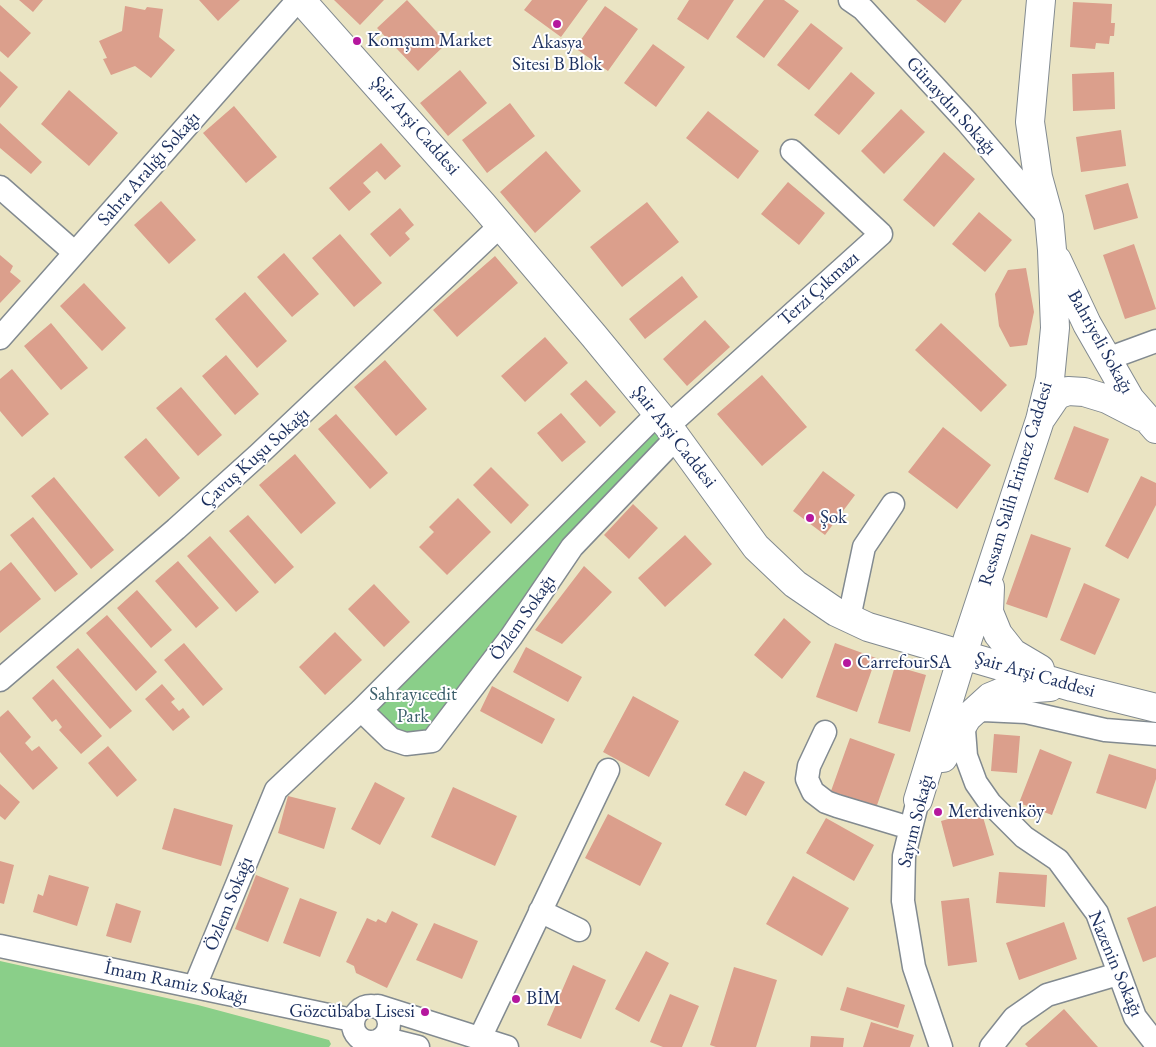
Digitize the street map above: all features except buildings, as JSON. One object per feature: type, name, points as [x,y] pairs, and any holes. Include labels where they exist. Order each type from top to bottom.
[{"type":"main road","name":"Şair Arşi Caddesi","points":[[300,0],[501,225],[668,426],[756,547],[794,584],[836,612],[868,626],[1072,687],[1156,708]]},
{"type":"main road","name":"Ressam Salih Erimez Caddesi","points":[[963,655],[1040,420],[1050,379],[1055,328],[1052,250],[1049,217],[1038,177],[1030,122],[1041,0]]},
{"type":"main road","name":"Bahriyeli Sokağı","points":[[1052,250],[1086,324],[1130,399],[1152,425]]},
{"type":"main road","points":[[1040,420],[1057,395],[1068,391],[1084,392],[1107,399],[1152,425]]},
{"type":"main road","points":[[997,550],[988,599],[990,617],[998,634],[1007,647],[1017,656],[1072,687]]},
{"type":"main road","name":"Sayım Sokağı","points":[[918,800],[963,655]]},
{"type":"main road","points":[[918,800],[969,716],[990,697],[1006,690],[1072,687]]},
{"type":"street","name":"Sahra Aralığı Sokağı","points":[[0,338],[300,0]]},
{"type":"street","name":"Günaydın Sokağı","points":[[850,0],[863,9],[960,115],[1049,217]]},
{"type":"street","name":"Terzi Çıkmazı","points":[[668,426],[881,234],[792,151]]},
{"type":"street","points":[[0,187],[75,253]]},
{"type":"street","name":"Çavuş Kuşu Sokağı","points":[[0,680],[176,529],[257,456],[501,225]]},
{"type":"street","points":[[1107,359],[1156,341]]},
{"type":"street","name":"Özlem Sokağı","points":[[195,986],[276,790],[668,426]]},
{"type":"street","name":"Özlem Sokağı","points":[[361,710],[391,739],[406,744],[432,741],[511,637],[572,547],[668,426]]},
{"type":"street","points":[[849,618],[864,547],[893,504]]},
{"type":"street","name":"Şair Arşi Caddesi","points":[[969,716],[983,710],[1026,712],[1106,730],[1156,734]]},
{"type":"street","name":"Nazenin Sokağı","points":[[969,716],[964,730],[966,756],[976,783],[990,804],[1024,837],[1058,860],[1097,913],[1118,974],[1136,1017],[1156,1044]]},
{"type":"street","points":[[825,732],[810,766],[807,779],[813,792],[826,802],[910,828]]},
{"type":"street","points":[[479,1040],[608,770]]},
{"type":"street","name":"Sayım Sokağı","points":[[918,800],[910,828],[902,874],[910,948],[916,973],[941,1047]]},
{"type":"street","points":[[540,911],[579,930]]},
{"type":"street","name":"İmam Ramiz Sokağı","points":[[0,946],[195,986],[364,1038],[418,1047]]},
{"type":"street","points":[[991,1047],[1014,1018],[1047,995],[1118,974]]},
{"type":"street","points":[[378,1006],[388,1019],[388,1030],[364,1038],[362,1007],[378,1006],[479,1040],[507,1047]]},
{"type":"green space","name":"Sahrayıcedit Park","points":[[651,427],[666,443],[430,737],[409,738],[366,708]]},
{"type":"green space","points":[[0,961],[198,1005],[329,1040],[331,1044],[329,1047],[0,1047]]},
{"type":"place","name":"Akasya Sitesi B Blok","points":[[557,24]]},
{"type":"place","name":"Komşum Market","points":[[357,41]]},
{"type":"place","name":"Şok","points":[[810,518]]},
{"type":"place","name":"CarrefourSA","points":[[847,663]]},
{"type":"place","name":"Merdivenköy","points":[[938,812]]},
{"type":"place","name":"BİM","points":[[516,999]]},
{"type":"place","name":"Gözcübaba Lisesi","points":[[425,1012]]}]
